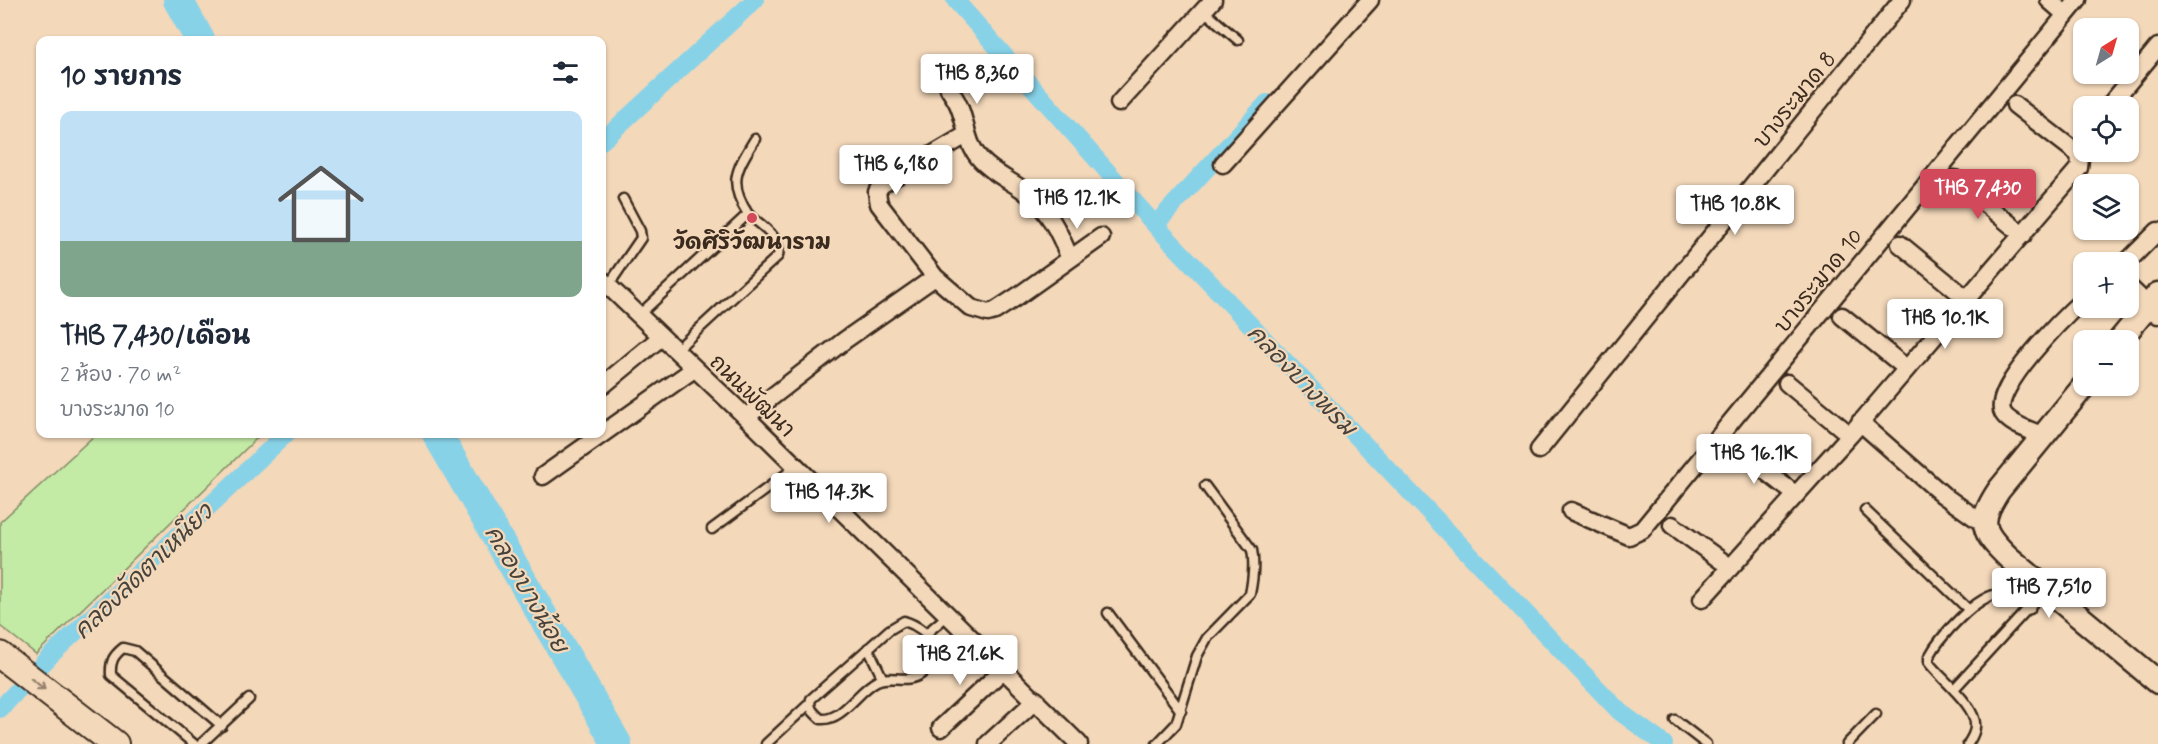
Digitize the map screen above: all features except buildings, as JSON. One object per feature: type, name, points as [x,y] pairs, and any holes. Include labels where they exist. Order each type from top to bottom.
[{"type":"main road","points":[[0,655],[115,744]]},
{"type":"street","points":[[1223,164],[1370,0]]},
{"type":"street","name":"บางระมาด 8","points":[[1539,450],[1902,0]]},
{"type":"street","points":[[2049,0],[2065,14]]},
{"type":"street","name":"บางระมาด 10","points":[[1571,511],[1629,536],[1642,530],[2078,0]]},
{"type":"street","points":[[1119,103],[1209,5]]},
{"type":"street","points":[[2117,96],[2158,47]]},
{"type":"street","points":[[949,88],[960,107],[966,135],[981,160],[1044,208],[1057,229],[1070,259]]},
{"type":"street","points":[[1702,599],[1855,428],[2071,180],[2080,163],[2077,153],[2015,105]]},
{"type":"street","points":[[966,135],[881,185],[877,192],[879,204],[935,277],[971,308],[988,313],[1003,306],[1101,237]]},
{"type":"street","points":[[1955,179],[2023,235]]},
{"type":"street","points":[[2137,252],[2158,231]]},
{"type":"street","points":[[1900,243],[1967,299]]},
{"type":"street","points":[[746,417],[845,340],[935,277]]},
{"type":"street","name":"ถนนพัฒนา","points":[[606,284],[660,338],[746,417],[1079,744]]},
{"type":"street","points":[[2130,330],[2155,305],[2139,294]]},
{"type":"street","points":[[2043,436],[2010,420],[2001,410],[2001,400],[2006,388],[2030,356],[2073,309]]},
{"type":"street","points":[[1842,316],[1906,368]]},
{"type":"street","points":[[606,383],[660,338]]},
{"type":"street","points":[[606,431],[694,369]]},
{"type":"street","points":[[1787,383],[1855,428],[1984,524]]},
{"type":"street","points":[[2076,396],[1989,505],[1984,524],[1989,539],[2046,590],[2158,682]]},
{"type":"street","points":[[543,476],[597,438]]},
{"type":"street","points":[[1734,447],[1795,494]]},
{"type":"street","points":[[1672,525],[1730,567]]},
{"type":"street","points":[[941,728],[1004,669]]},
{"type":"street","points":[[988,744],[1036,700]]},
{"type":"lane","points":[[1209,5],[1238,40]]},
{"type":"lane","points":[[674,351],[778,256],[780,248],[777,240],[748,214],[738,199],[736,172],[755,139]]},
{"type":"lane","points":[[606,282],[641,238],[640,231],[623,199]]},
{"type":"lane","points":[[639,315],[748,214]]},
{"type":"lane","points":[[711,529],[796,467]]},
{"type":"lane","points":[[1157,744],[1176,724],[1197,656],[1207,638],[1250,594],[1254,561],[1252,550],[1205,486]]},
{"type":"lane","points":[[1865,510],[1968,610]]},
{"type":"lane","points":[[1954,689],[2046,590]]},
{"type":"lane","points":[[1968,744],[1976,725],[1974,717],[1954,689],[1934,670],[1929,663],[1929,657],[1968,610],[1991,595],[2003,593],[2030,609]]},
{"type":"lane","points":[[1108,613],[1181,711]]},
{"type":"lane","points":[[927,633],[948,615]]},
{"type":"lane","points":[[766,744],[809,704],[814,695],[895,625],[904,621],[927,633],[936,649],[927,669],[920,675],[878,680],[834,717],[821,719],[809,704]]},
{"type":"lane","points":[[194,744],[111,675],[110,664],[123,648],[135,651],[222,726]]},
{"type":"lane","points":[[868,648],[883,679]]},
{"type":"lane","points":[[201,744],[249,699]]},
{"type":"lane","points":[[1847,744],[1876,714]]},
{"type":"lane","points":[[1675,720],[1706,744]]},
{"type":"green space","points":[[92,438],[257,438],[36,654],[0,626],[0,522]]},
{"type":"waterway","name":"คลองบางน้อย","points":[[178,0],[198,36]]},
{"type":"waterway","name":"คลองลัดตาเหนียว","points":[[606,137],[755,0]]},
{"type":"waterway","name":"คลองบางพรม","points":[[955,0],[1155,225],[1620,712],[1664,744]]},
{"type":"waterway","points":[[1155,225],[1267,103]]},
{"type":"waterway","name":"คลองลัดตาเหนียว","points":[[0,709],[50,656],[282,438]]},
{"type":"waterway","name":"คลองบางน้อย","points":[[439,438],[617,744]]},
{"type":"place","name":"วัดศิริวัฒนาราม","points":[[752,218]]}]
